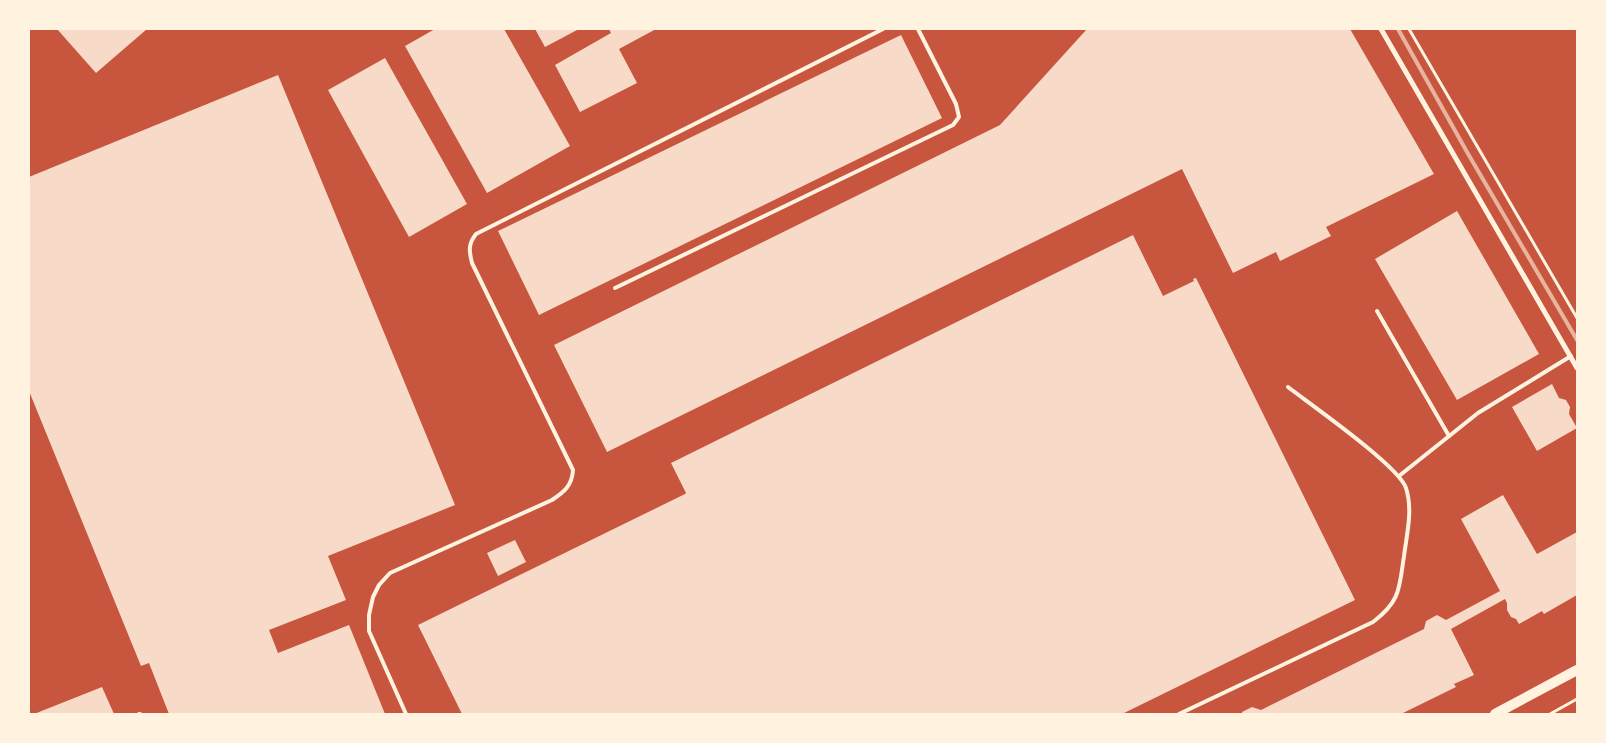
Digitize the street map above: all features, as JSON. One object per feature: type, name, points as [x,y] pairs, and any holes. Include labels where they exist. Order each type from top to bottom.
[{"type":"main road","points":[[1495,714],[1577,670]]},
{"type":"street","points":[[1381,29],[1577,368]]},
{"type":"lane","points":[[406,714],[369,631],[369,615],[373,597],[379,585],[390,573],[552,500],[565,492],[573,479],[573,470],[472,263],[468,248],[471,240],[476,234],[883,29]]},
{"type":"lane","points":[[615,288],[953,125],[959,117],[956,104],[918,29]]},
{"type":"lane","points":[[1377,310],[1449,436]]},
{"type":"lane","points":[[1399,476],[1478,413],[1571,356]]},
{"type":"lane","points":[[1179,714],[1373,622],[1386,612],[1398,593],[1410,517],[1405,486],[1391,467],[1288,387]]},
{"type":"path","points":[[1409,29],[1577,318]]},
{"type":"path","points":[[1550,714],[1577,699]]},
{"type":"building","points":[[57,29],[147,29],[96,73]]},
{"type":"building","points":[[435,29],[504,29],[570,146],[487,193],[405,46]]},
{"type":"building","points":[[535,29],[579,29],[545,47]]},
{"type":"building","points":[[609,29],[656,29],[619,49],[637,83],[580,112],[555,65],[611,33]]},
{"type":"building","points":[[1087,29],[1350,29],[1434,174],[1326,227],[1331,236],[1280,261],[1276,252],[1233,273],[1182,169],[607,452],[554,345],[1000,125]]},
{"type":"building","points":[[901,35],[942,118],[539,315],[498,231]]},
{"type":"building","points":[[385,58],[467,204],[409,237],[328,90]]},
{"type":"building","points":[[278,75],[455,505],[328,556],[346,600],[269,630],[278,653],[349,625],[385,714],[169,714],[149,663],[141,666],[29,391],[29,177]]},
{"type":"building","points":[[1457,211],[1539,354],[1457,400],[1375,259]]},
{"type":"building","points":[[1133,235],[1163,296],[1194,281],[1193,279],[1196,278],[1355,600],[1122,714],[462,714],[418,625],[685,494],[671,463]]},
{"type":"building","points":[[1552,384],[1559,398],[1566,400],[1570,407],[1569,414],[1577,428],[1537,451],[1512,407]]},
{"type":"building","points":[[1503,495],[1537,554],[1577,532],[1577,595],[1544,614],[1542,611],[1519,624],[1516,619],[1511,617],[1507,610],[1505,599],[1451,629],[1474,675],[1454,684],[1456,687],[1401,714],[1242,714],[1242,712],[1252,707],[1261,710],[1424,629],[1426,621],[1437,615],[1446,620],[1500,591],[1461,519]]},
{"type":"building","points":[[515,540],[526,562],[498,576],[487,553]]},
{"type":"building","points":[[102,687],[114,714],[34,714]]},
{"type":"railway","points":[[1398,29],[1467,152],[1577,340]]}]
